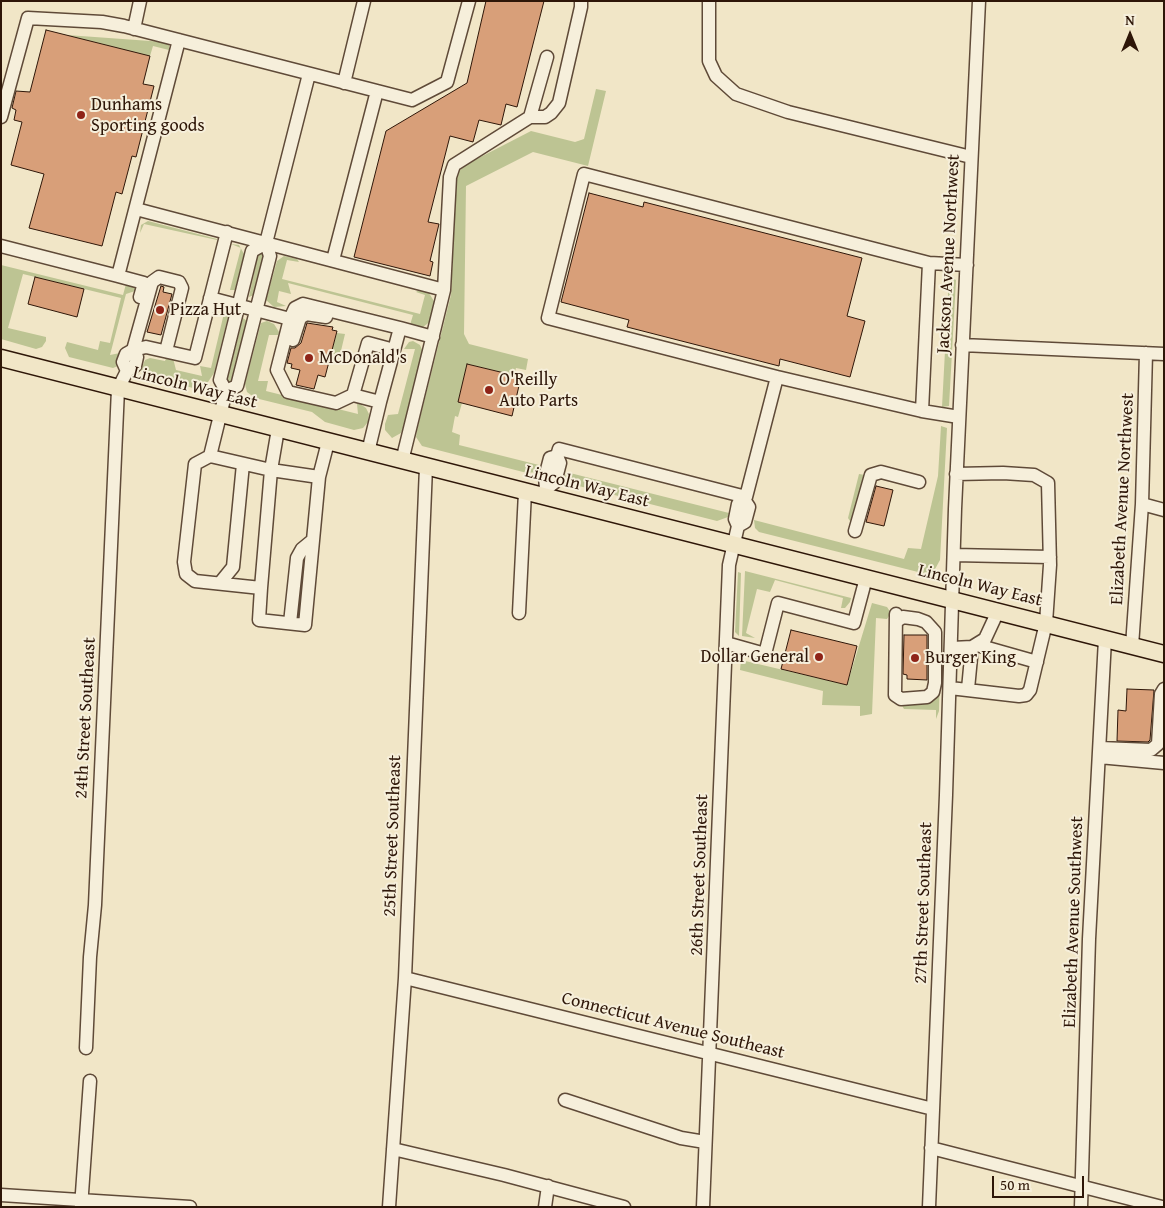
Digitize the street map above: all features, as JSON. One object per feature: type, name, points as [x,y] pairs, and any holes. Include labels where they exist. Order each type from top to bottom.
[{"type":"main road","name":"Lincoln Way East","points":[[1,358],[525,492],[545,493],[734,546],[1164,654]]},
{"type":"street","points":[[134,29],[140,1]]},
{"type":"street","points":[[344,83],[364,1]]},
{"type":"street","points":[[1,117],[28,18],[102,22],[412,100],[447,82],[469,1]]},
{"type":"street","points":[[709,1],[709,46],[712,68],[728,90],[762,104],[971,157]]},
{"type":"street","name":"Jackson Avenue Northwest","points":[[954,555],[954,509],[979,1]]},
{"type":"street","points":[[402,461],[444,290],[450,177],[454,165],[530,117],[545,117],[551,114],[559,103],[582,3]]},
{"type":"street","points":[[118,276],[178,40]]},
{"type":"street","points":[[530,117],[547,57]]},
{"type":"street","points":[[226,391],[237,386],[270,256],[266,243],[309,74]]},
{"type":"street","points":[[334,260],[377,91]]},
{"type":"street","points":[[959,417],[922,411],[776,377],[548,318],[584,174],[929,263],[967,265]]},
{"type":"street","points":[[136,209],[444,290]]},
{"type":"street","points":[[133,350],[146,347],[195,358],[227,232]]},
{"type":"street","points":[[210,456],[226,391],[220,380],[252,251],[266,243]]},
{"type":"street","points":[[1,246],[144,283],[130,335],[133,350],[137,357],[135,366],[127,371],[118,389]]},
{"type":"street","points":[[922,411],[929,263]]},
{"type":"street","points":[[133,350],[152,282],[159,277],[179,282],[182,288],[166,351]]},
{"type":"street","points":[[210,298],[290,319]]},
{"type":"street","points":[[380,402],[353,395],[336,403],[288,392],[277,370],[290,319],[295,308],[303,304],[433,337]]},
{"type":"street","points":[[282,382],[297,324],[300,318],[306,314],[314,314],[391,333],[400,328]]},
{"type":"street","points":[[368,452],[400,328]]},
{"type":"street","points":[[353,395],[368,343],[394,350]]},
{"type":"street","points":[[962,345],[1164,354]]},
{"type":"street","name":"Elizabeth Avenue Northwest","points":[[1132,646],[1142,504],[1146,353]]},
{"type":"street","name":"26th Street Southeast","points":[[703,1207],[729,565],[738,526],[745,522],[749,507],[745,499],[776,377]]},
{"type":"street","name":"24th Street Southeast","points":[[86,1048],[90,956],[95,906],[118,389]]},
{"type":"street","points":[[278,429],[271,470],[259,620],[305,625],[319,477],[328,442]]},
{"type":"street","points":[[545,493],[545,478],[550,458],[557,456],[559,449],[745,499]]},
{"type":"street","points":[[261,588],[195,581],[186,574],[184,562],[195,464],[210,456],[271,470],[319,477]]},
{"type":"street","points":[[220,583],[233,567],[243,464]]},
{"type":"street","name":"25th Street Southeast","points":[[389,1207],[405,978],[426,467]]},
{"type":"street","points":[[856,531],[871,475],[880,472],[919,482]]},
{"type":"street","points":[[950,688],[1019,696],[1026,695],[1030,690],[1046,623],[1050,557],[1048,483],[1034,476],[1003,473],[956,474]]},
{"type":"street","points":[[519,613],[525,492]]},
{"type":"street","points":[[1142,504],[1164,510]]},
{"type":"street","points":[[954,555],[1050,557]]},
{"type":"street","name":"27th Street Southeast","points":[[929,1207],[952,648],[954,555]]},
{"type":"street","points":[[726,643],[765,654],[778,603],[854,623],[866,578]]},
{"type":"street","points":[[968,689],[975,646],[990,633],[998,611]]},
{"type":"street","points":[[896,618],[918,618],[926,622],[935,632],[935,683],[933,692],[927,697],[901,699],[895,695],[896,618]]},
{"type":"street","name":"Elizabeth Avenue Southwest","points":[[1081,1207],[1090,939],[1105,639]]},
{"type":"street","points":[[952,648],[975,646],[1037,662]]},
{"type":"street","points":[[1099,753],[1161,762],[1158,744],[1161,694],[1164,689]]},
{"type":"street","points":[[1099,753],[1151,750],[1158,744]]},
{"type":"street","name":"Connecticut Avenue Southeast","points":[[405,978],[933,1109]]},
{"type":"street","points":[[81,1204],[90,1081]]},
{"type":"street","points":[[565,1100],[681,1138],[705,1142]]},
{"type":"street","points":[[932,1148],[1162,1207]]},
{"type":"street","points":[[393,1149],[548,1186],[624,1207]]},
{"type":"street","points":[[545,1207],[548,1186]]},
{"type":"street","points":[[1,1195],[81,1204],[190,1207]]},
{"type":"green space","points":[[67,35],[164,42],[169,45],[169,50],[153,46],[150,56]]},
{"type":"green space","points":[[596,89],[606,91],[588,166],[533,152],[466,186],[464,334],[469,344],[528,359],[526,370],[516,368],[514,375],[467,364],[458,402],[462,403],[458,417],[455,416],[452,432],[460,435],[459,445],[539,465],[538,469],[536,472],[527,473],[422,446],[416,437],[417,430],[451,295],[457,173],[467,164],[531,131],[575,142],[584,139]]},
{"type":"green space","points":[[148,221],[217,240],[144,224],[140,233],[141,225]]},
{"type":"green space","points":[[241,248],[244,254],[235,290],[230,290]]},
{"type":"green space","points":[[261,252],[264,256],[254,295],[249,297],[258,254]]},
{"type":"green space","points":[[284,256],[297,259],[299,262],[287,260],[282,279],[420,314],[425,295],[416,292],[419,290],[429,293],[435,303],[431,321],[423,327],[410,325],[413,315],[288,283],[291,294],[279,291],[277,302],[286,306],[274,307],[266,300],[277,261]]},
{"type":"green space","points":[[1,265],[123,295],[126,284],[137,288],[138,290],[126,294],[110,355],[120,353],[118,366],[113,368],[69,357],[65,348],[67,342],[98,350],[100,341],[110,343],[121,298],[23,274],[8,328],[46,337],[46,341],[42,347],[36,349],[1,339]]},
{"type":"green space","points":[[949,276],[956,280],[949,406],[942,407]]},
{"type":"green space","points":[[225,309],[229,313],[214,373],[206,385],[193,388],[143,375],[141,370],[145,360],[150,358],[165,361],[166,358],[173,358],[176,370],[202,376],[200,366],[211,368]]},
{"type":"green space","points":[[243,318],[247,321],[231,384],[226,384]]},
{"type":"green space","points":[[267,321],[274,324],[279,332],[278,335],[269,335],[258,381],[268,381],[266,391],[358,414],[357,404],[360,404],[366,408],[369,414],[368,422],[363,428],[354,430],[325,422],[312,412],[255,398],[247,392],[245,384],[261,323]]},
{"type":"green space","points":[[337,333],[345,334],[340,355],[337,357],[331,353]]},
{"type":"green space","points":[[413,341],[420,345],[423,352],[403,428],[401,433],[392,438],[385,430],[385,424],[388,415],[398,414],[415,349],[404,349],[409,342]]},
{"type":"green space","points":[[941,426],[947,428],[940,560],[934,571],[922,573],[759,532],[755,528],[754,520],[904,559],[908,548],[921,549],[938,476]]},
{"type":"green space","points":[[566,472],[729,513],[728,517],[717,521],[571,484],[565,478]]},
{"type":"green space","points":[[859,474],[865,475],[854,520],[850,521],[848,518]]},
{"type":"green space","points":[[745,571],[851,598],[850,602],[845,608],[841,608],[843,598],[775,580],[770,592],[757,589],[746,633],[755,638],[742,636]]},
{"type":"green space","points":[[738,572],[741,573],[739,636],[735,632]]},
{"type":"green space","points":[[872,603],[887,607],[891,613],[887,619],[876,618],[872,714],[860,716],[860,706],[822,705],[823,691],[740,670],[741,660],[847,685]]},
{"type":"green space","points":[[901,610],[929,617],[937,623],[941,632],[939,711],[936,719],[936,710],[904,709],[901,704],[926,701],[940,636],[902,615]]},
{"type":"building","points":[[486,1],[544,1],[517,107],[506,104],[501,125],[479,120],[473,142],[450,136],[428,222],[439,224],[430,261],[433,262],[430,276],[354,257],[386,131],[467,83]]},
{"type":"building","name":"Dunhams Sporting goods","points":[[46,30],[150,56],[143,84],[154,86],[136,157],[132,156],[122,194],[116,192],[102,246],[29,228],[44,174],[11,165],[22,122],[14,120],[16,110],[12,108],[16,91],[30,92]]},
{"type":"building","points":[[589,193],[643,207],[644,202],[862,258],[847,316],[865,321],[850,377],[780,359],[779,366],[627,327],[629,320],[561,302]]},
{"type":"building","points":[[35,277],[84,289],[77,317],[28,304]]},
{"type":"building","name":"Pizza Hut","points":[[161,286],[164,287],[163,292],[172,294],[161,335],[147,332]]},
{"type":"building","name":"McDonald's","points":[[307,323],[333,327],[332,330],[337,331],[325,377],[318,375],[314,389],[296,385],[300,370],[291,368],[292,364],[287,363],[291,348],[295,348],[301,343]]},
{"type":"building","name":"O'Reilly Auto Parts","points":[[467,364],[521,377],[512,416],[458,402]]},
{"type":"building","points":[[876,486],[893,490],[884,526],[866,522]]},
{"type":"building","name":"Dollar General","points":[[791,630],[857,646],[847,685],[781,669]]},
{"type":"building","name":"Burger King","points":[[904,635],[927,635],[927,680],[907,679],[907,675],[903,674]]},
{"type":"building","points":[[1127,689],[1154,690],[1150,740],[1148,742],[1117,741],[1118,710],[1126,711]]},
{"type":"place","name":"Dunhams Sporting goods","points":[[81,115]]},
{"type":"place","name":"Pizza Hut","points":[[160,310]]},
{"type":"place","name":"McDonald's","points":[[309,358]]},
{"type":"place","name":"O'Reilly Auto Parts","points":[[489,390]]},
{"type":"place","name":"Dollar General","points":[[819,657]]},
{"type":"place","name":"Burger King","points":[[915,658]]}]
